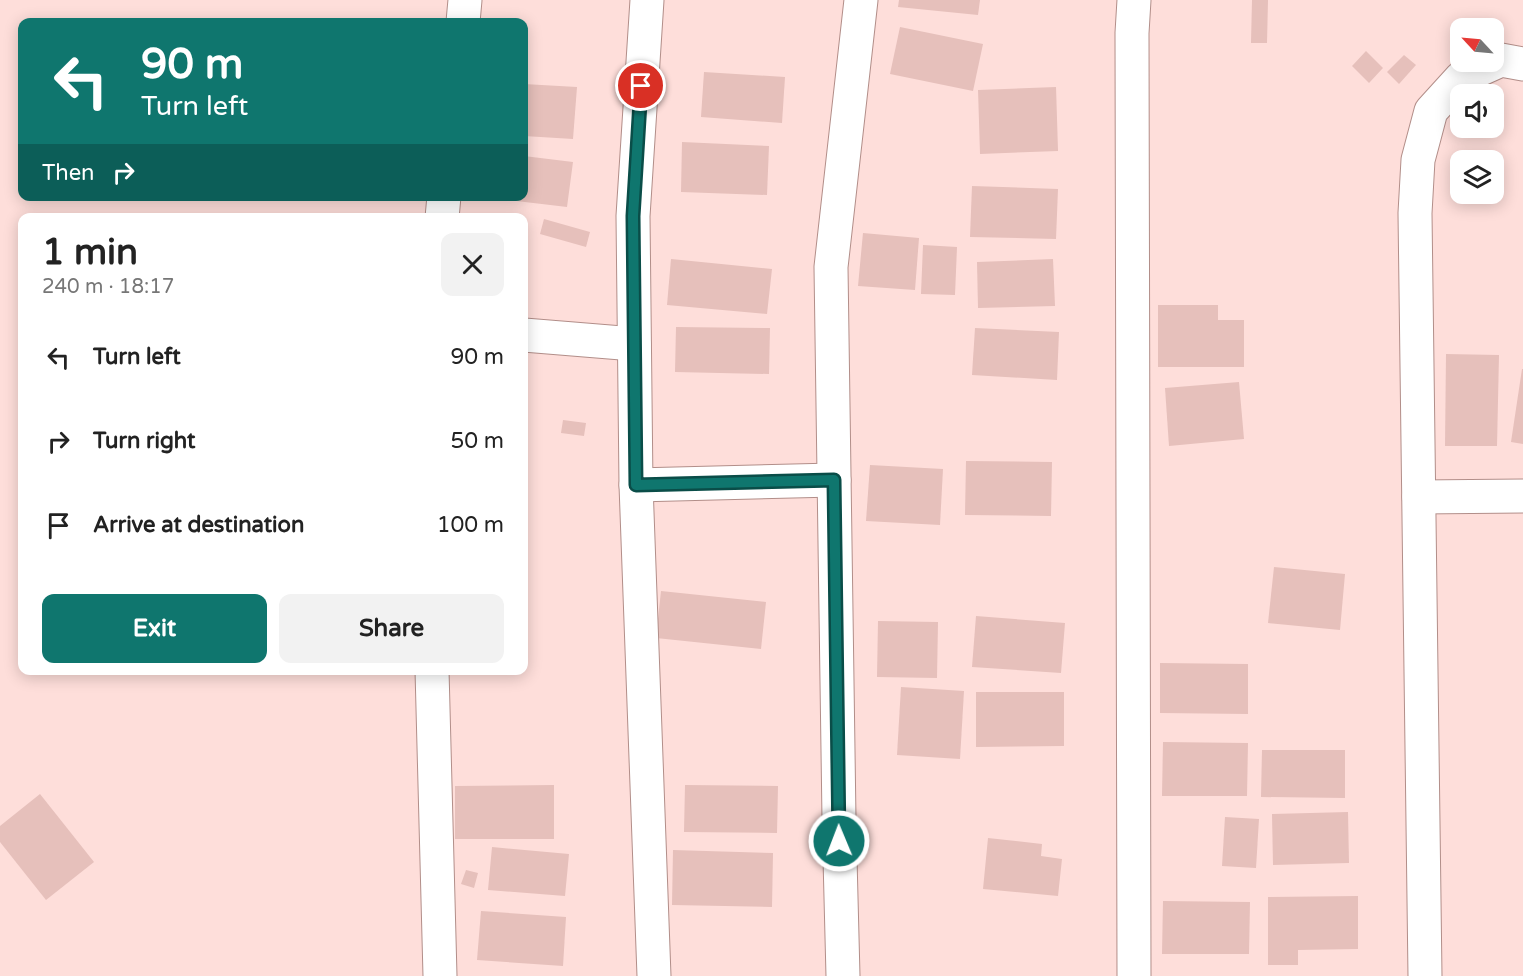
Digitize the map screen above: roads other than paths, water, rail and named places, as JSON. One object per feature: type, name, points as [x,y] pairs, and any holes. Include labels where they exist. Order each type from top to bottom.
[{"type":"street","points":[[463,18],[465,0]]},
{"type":"street","points":[[647,0],[633,216],[636,485],[654,976]]},
{"type":"street","points":[[843,976],[831,267],[861,0]]},
{"type":"street","points":[[1134,0],[1132,57],[1134,976]]},
{"type":"street","points":[[1425,976],[1415,213],[1418,160],[1431,111],[1461,78],[1502,60],[1523,64]]},
{"type":"street","points":[[528,335],[634,344]]},
{"type":"street","points":[[636,485],[834,480]]},
{"type":"street","points":[[1419,497],[1523,496]]},
{"type":"street","points":[[432,675],[440,976]]}]
